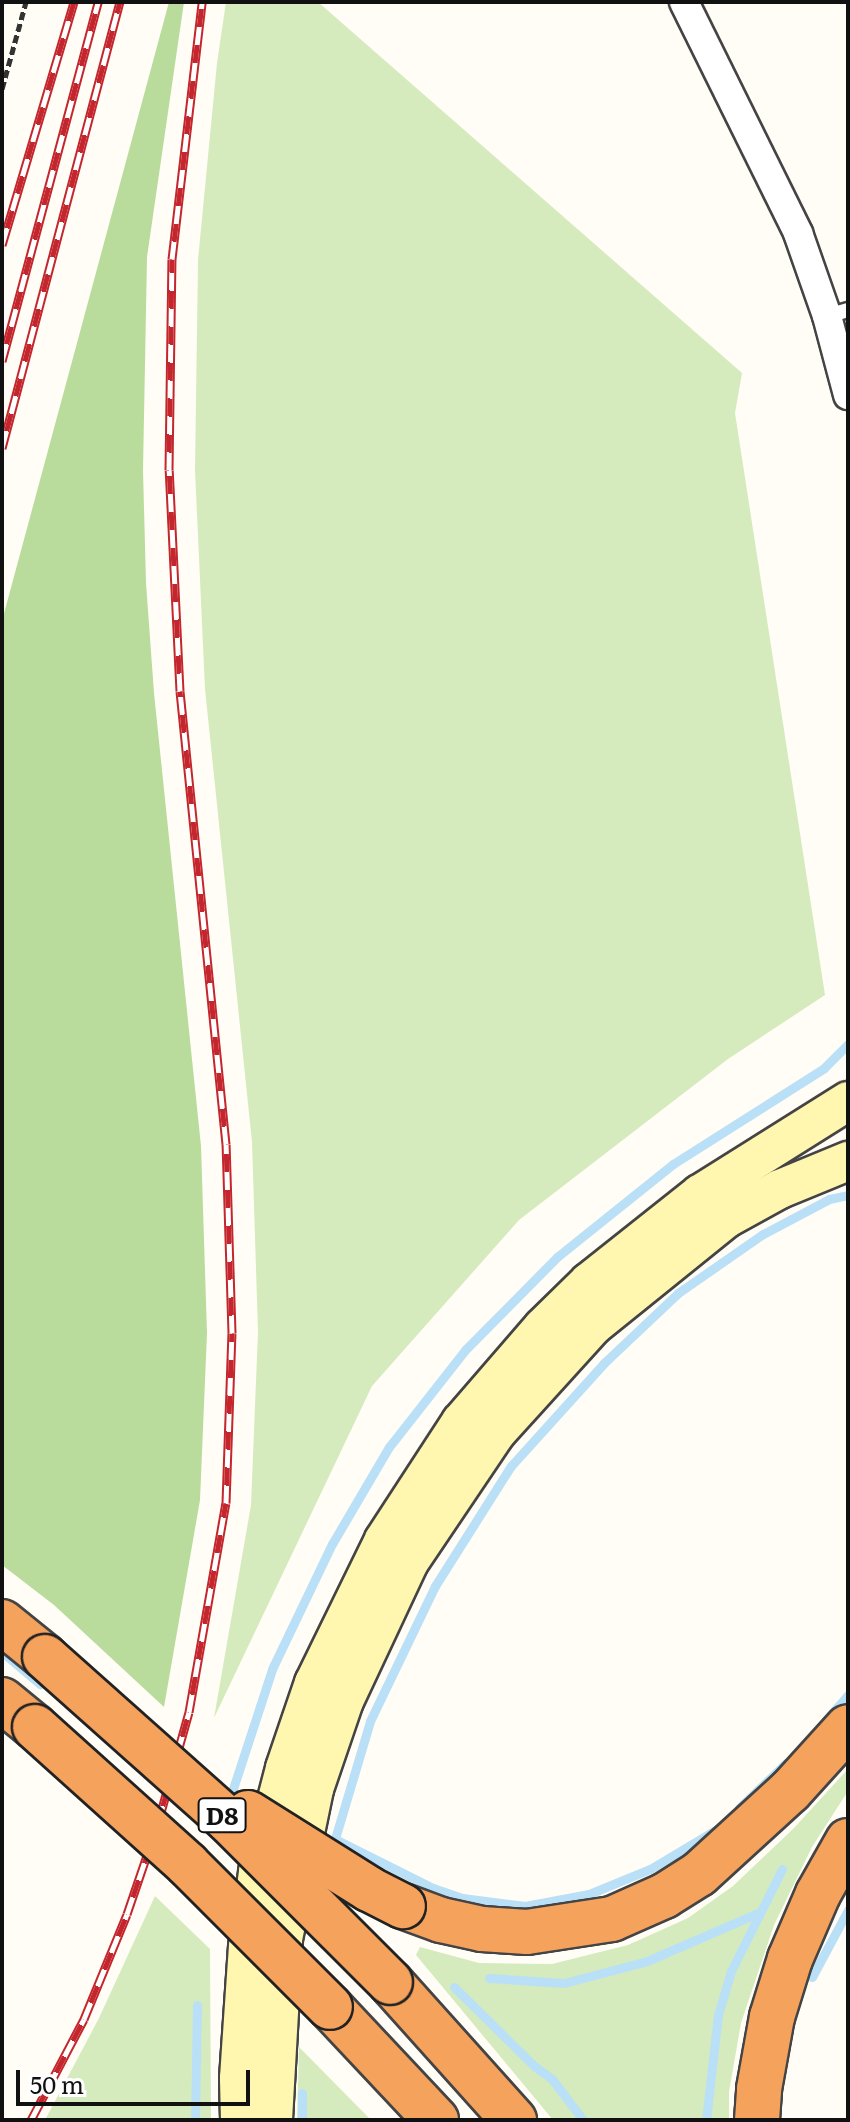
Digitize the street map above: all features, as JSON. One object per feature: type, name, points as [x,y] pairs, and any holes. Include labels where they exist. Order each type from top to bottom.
[{"type":"highway","name":"D8","points":[[2,1622],[155,1754],[295,1886],[390,1982],[514,2120]]},
{"type":"highway","name":"D8","points":[[2,1700],[187,1864],[330,2007],[374,2064]]},
{"type":"highway","points":[[155,1754],[330,1866],[403,1906],[468,1926],[527,1932],[612,1919],[664,1896],[699,1874],[790,1791],[848,1727]]},
{"type":"highway","points":[[757,2120],[759,2089],[772,2017],[790,1959],[818,1894],[848,1841]]},
{"type":"highway","points":[[374,2064],[405,2120]]},
{"type":"highway","points":[[374,2064],[436,2120]]},
{"type":"main road","points":[[240,2120],[239,2078],[248,1947],[258,1872],[285,1768],[314,1683],[384,1540],[461,1422],[526,1346],[589,1282],[700,1194],[848,1101]]},
{"type":"main road","points":[[273,2120],[283,1939],[314,1789],[344,1701],[409,1562],[496,1433],[593,1326],[727,1218],[780,1189],[848,1161]]},
{"type":"street","points":[[684,2],[838,313],[848,395]]},
{"type":"path","points":[[2,89],[26,2]]},
{"type":"green space","points":[[169,2],[184,2],[147,257],[143,470],[146,583],[154,693],[201,1146],[207,1333],[200,1500],[164,1707],[54,1605],[2,1565],[2,621]]},
{"type":"green space","points":[[226,2],[318,2],[742,373],[735,413],[825,995],[728,1059],[519,1220],[372,1386],[214,1718],[251,1505],[258,1332],[252,1142],[205,689],[195,470],[198,260]]},
{"type":"green space","points":[[848,1769],[848,1791],[812,1847],[774,1925],[741,2023],[729,2092],[729,2120],[553,2120],[416,1955],[420,1947],[479,1963],[552,1964],[628,1945],[688,1918],[733,1886],[794,1828]]},
{"type":"green space","points":[[155,1896],[210,1949],[211,2120],[45,2120],[99,2018]]},
{"type":"green space","points":[[299,2047],[371,2120],[297,2120]]},
{"type":"waterway","points":[[228,1804],[272,1669],[332,1544],[389,1447],[465,1350],[557,1257],[673,1164],[824,1068],[848,1044]]},
{"type":"waterway","points":[[334,1842],[370,1721],[435,1586],[511,1466],[604,1363],[678,1293],[763,1234],[829,1199],[848,1195]]},
{"type":"waterway","points":[[2,1652],[40,1684]]},
{"type":"waterway","points":[[826,1720],[848,1695]]},
{"type":"waterway","points":[[739,1808],[786,1763]]},
{"type":"waterway","points":[[335,1839],[433,1888],[462,1898],[525,1906],[589,1894],[650,1869],[717,1829]]},
{"type":"waterway","points":[[706,2120],[718,2015],[731,1971],[782,1869]]},
{"type":"waterway","points":[[812,1977],[848,1910]]},
{"type":"waterway","points":[[489,1978],[564,1983],[647,1961],[760,1912]]},
{"type":"waterway","points":[[454,1987],[534,2066],[552,2079],[583,2120]]},
{"type":"waterway","points":[[195,2120],[197,2005]]},
{"type":"waterway","points":[[302,2093],[302,2120]]},
{"type":"railway","points":[[2,245],[74,2]]},
{"type":"railway","points":[[2,361],[98,2]]},
{"type":"railway","points":[[2,448],[120,2]]},
{"type":"railway","points":[[31,2120],[84,2019],[127,1914],[158,1823],[189,1712],[226,1503],[232,1333],[226,1144],[180,691],[169,470],[172,259],[202,2]]}]
